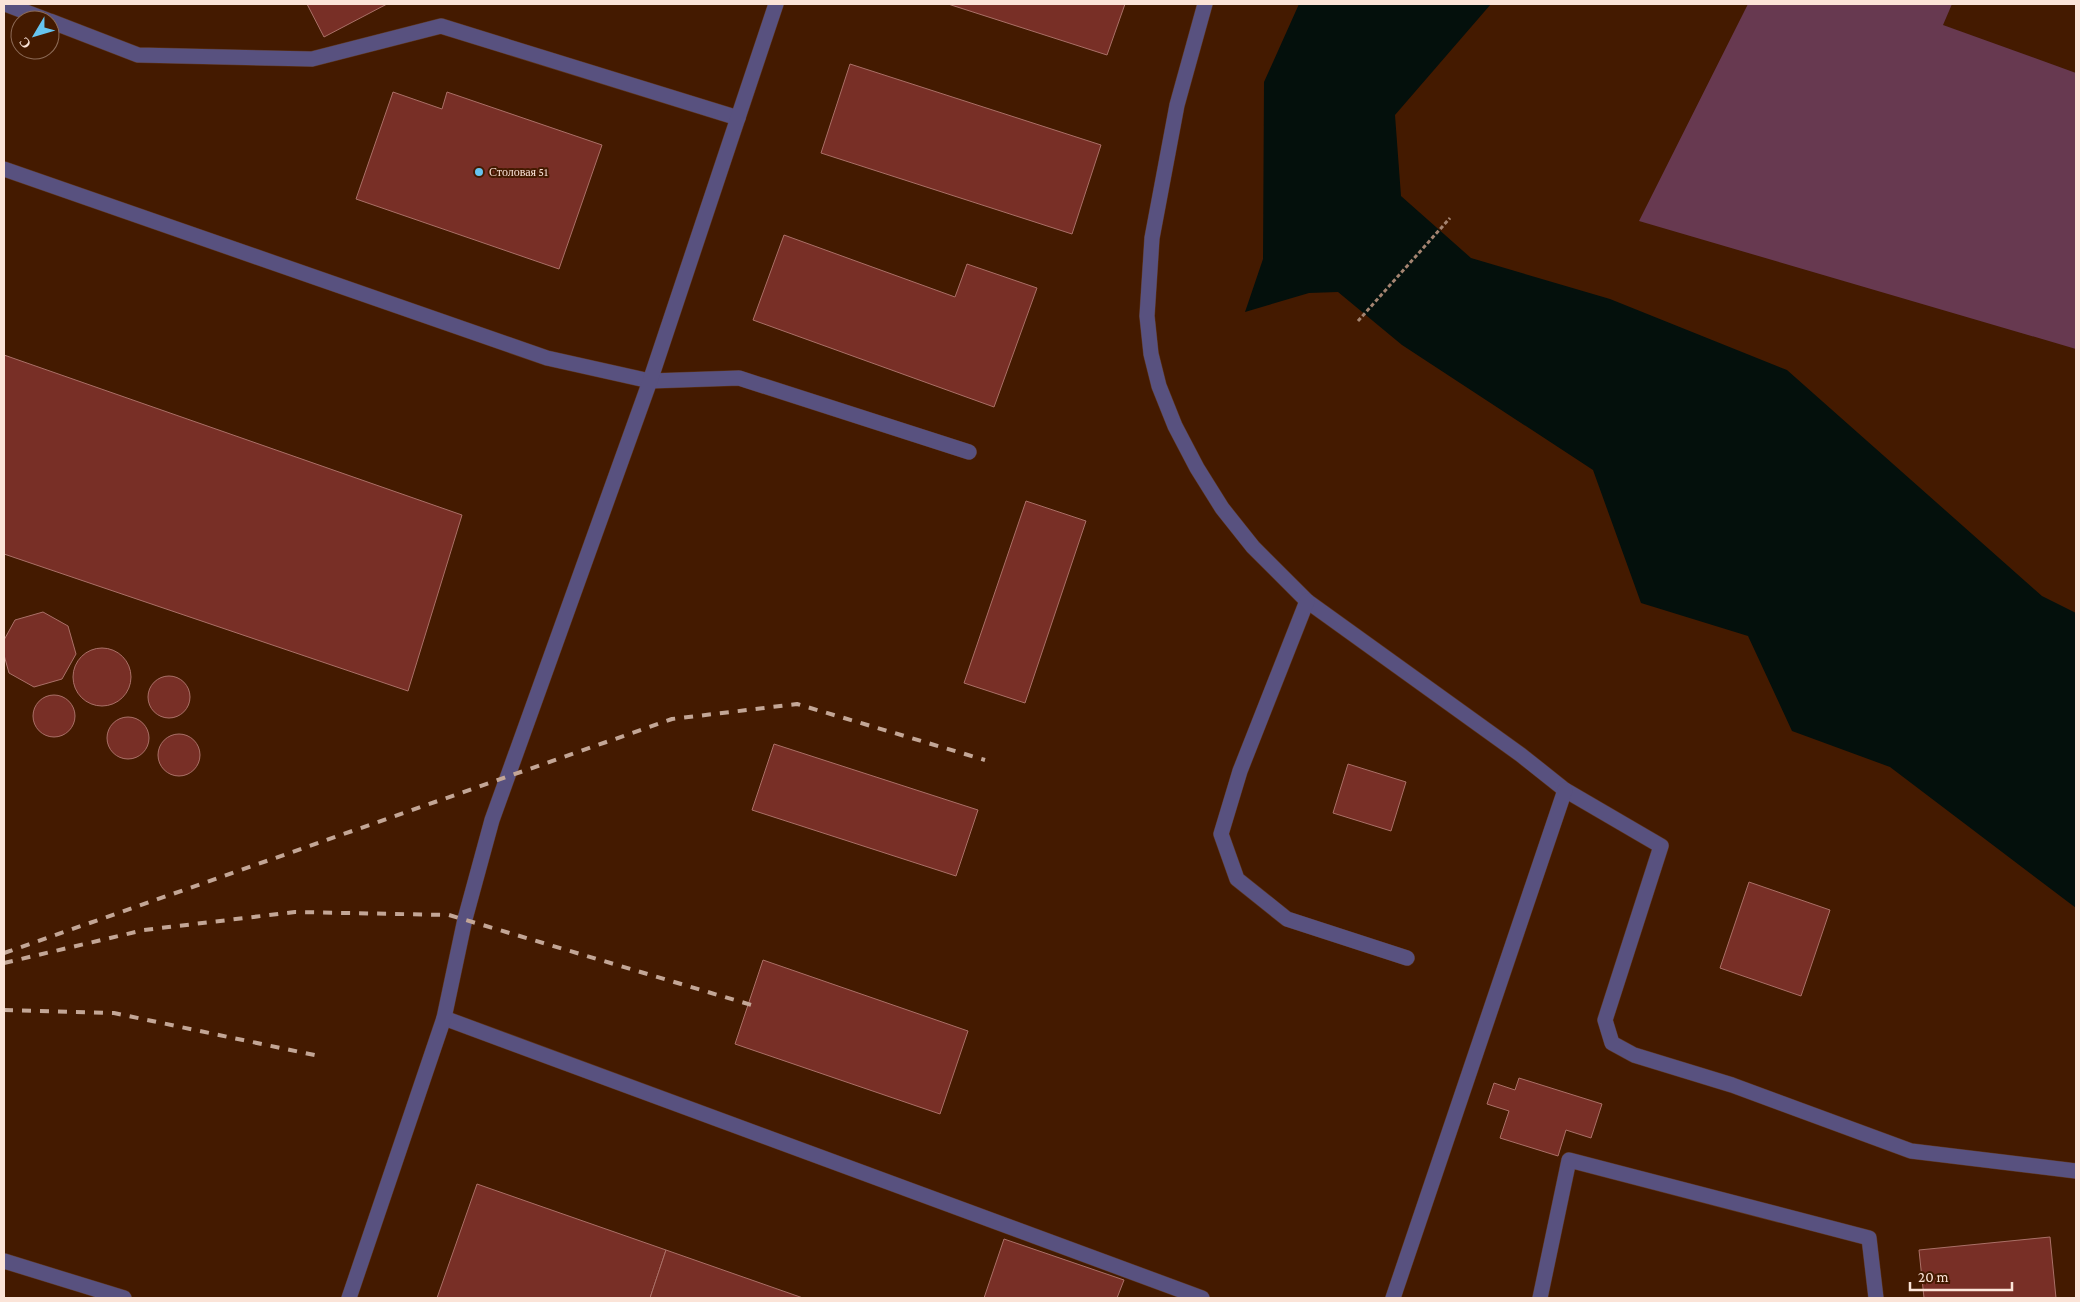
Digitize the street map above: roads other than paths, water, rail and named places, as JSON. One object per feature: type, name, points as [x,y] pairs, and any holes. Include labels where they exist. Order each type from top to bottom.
[{"type":"street","points":[[5,4],[20,10]]},
{"type":"street","points":[[348,1298],[444,1018],[465,919],[492,820],[650,381],[776,4]]},
{"type":"street","points":[[1205,4],[1189,54],[1177,106],[1152,238],[1147,316],[1151,354],[1159,386],[1175,426],[1222,508],[1253,547],[1307,600],[1521,755],[1565,790],[1661,846],[1605,1020],[1612,1043],[1634,1055],[1732,1085],[1911,1151],[2076,1171]]},
{"type":"street","points":[[60,26],[138,55],[312,59],[441,26],[738,118]]},
{"type":"street","points":[[4,169],[547,358],[650,381],[739,378],[969,452]]},
{"type":"street","points":[[1307,600],[1240,771],[1221,834],[1238,879],[1287,919],[1407,958]]},
{"type":"street","points":[[1393,1298],[1565,790]]},
{"type":"street","points":[[444,1018],[1202,1298]]},
{"type":"street","points":[[1540,1298],[1569,1160],[1869,1238],[1876,1298]]},
{"type":"street","points":[[4,1261],[124,1298]]},
{"type":"railway","points":[[4,953],[672,719],[797,704],[985,760]]},
{"type":"railway","points":[[4,963],[144,930],[295,912],[449,915],[755,1006]]},
{"type":"railway","points":[[4,1010],[114,1013],[319,1056]]},
{"type":"place","name":"Столовая 51","points":[[479,172]]}]
